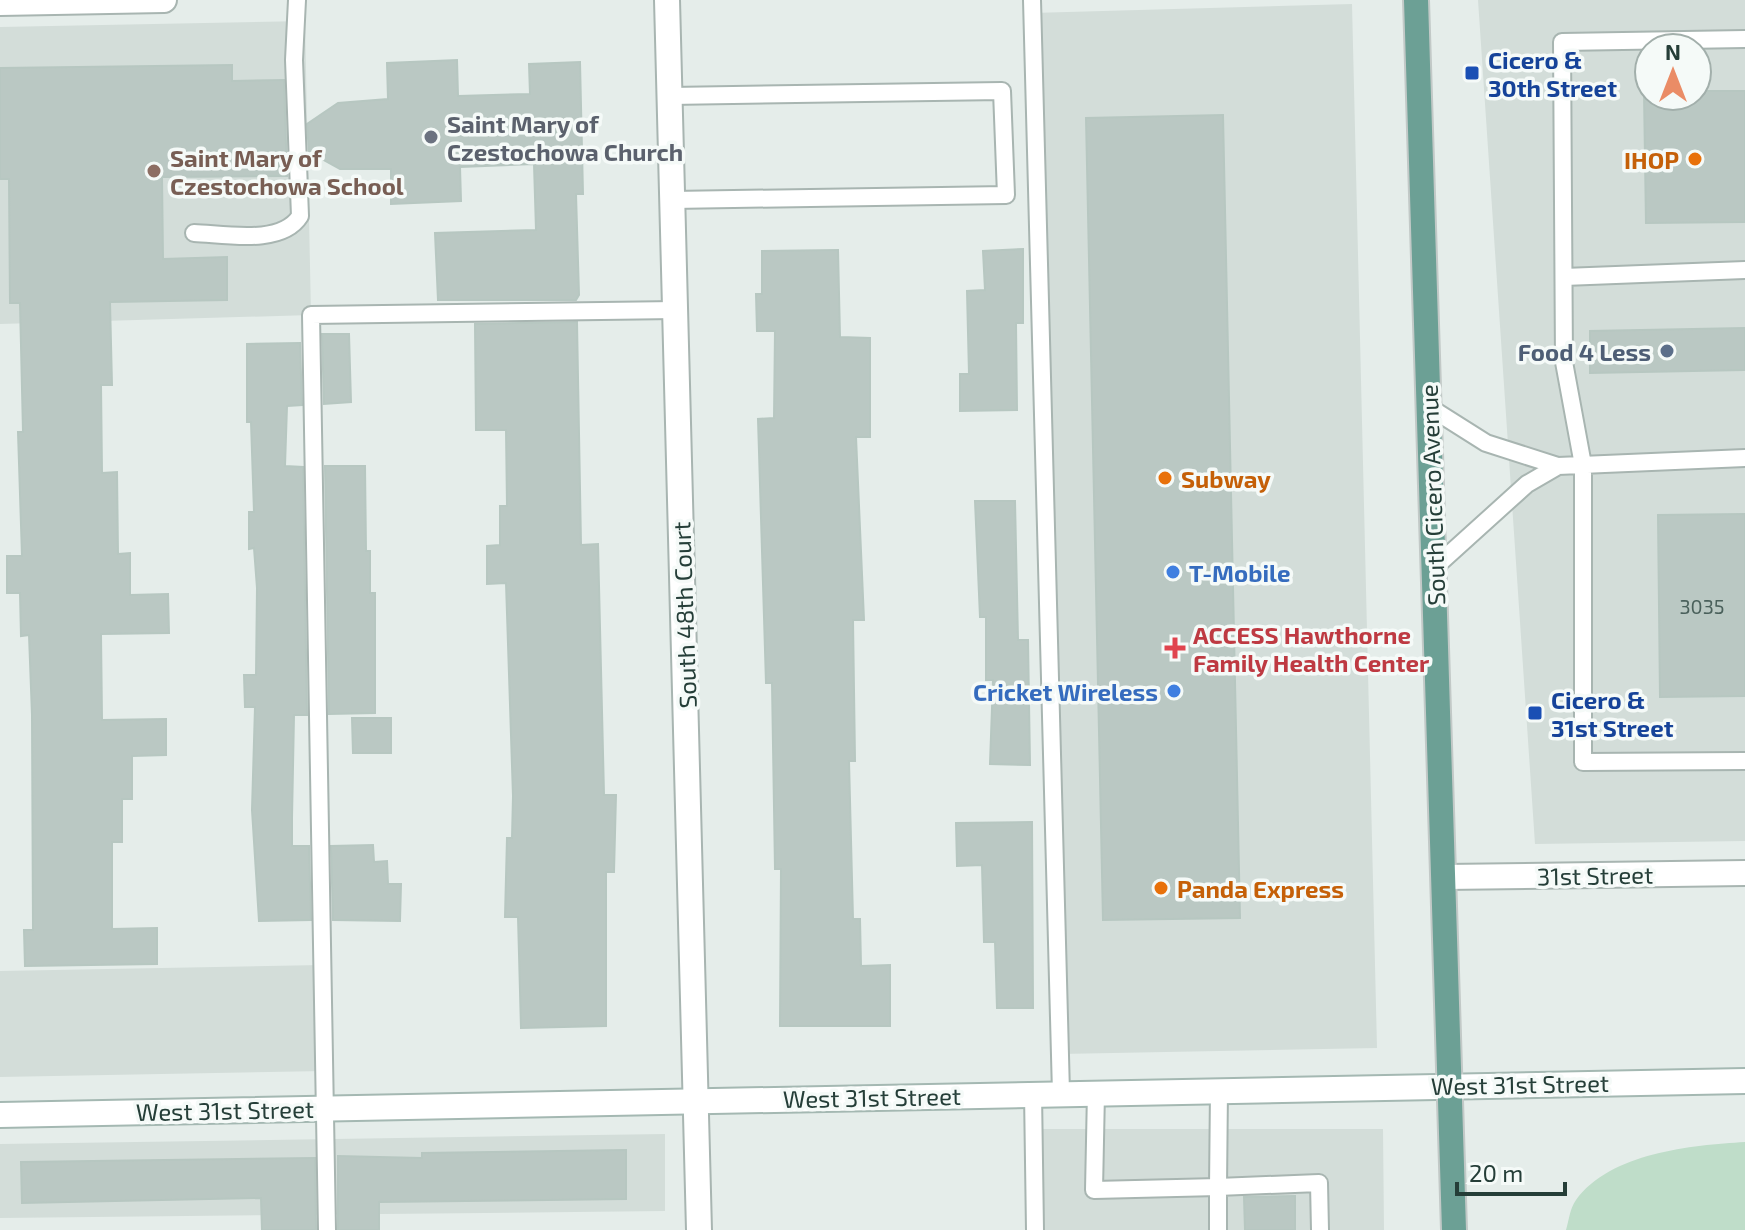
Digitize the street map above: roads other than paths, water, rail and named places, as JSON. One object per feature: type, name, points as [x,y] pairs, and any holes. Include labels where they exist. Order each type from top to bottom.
[{"type":"main road","points":[[0,3],[164,0]]},
{"type":"main road","name":"South 48th Court","points":[[667,0],[699,1230]]},
{"type":"main road","name":"South Cicero Avenue","points":[[1416,0],[1454,1230]]},
{"type":"main road","name":"31st Street","points":[[1445,877],[1745,873]]},
{"type":"main road","name":"West 31st Street","points":[[0,1115],[1745,1081]]},
{"type":"lane","points":[[194,233],[257,235],[295,225],[300,216],[294,60],[297,0]]},
{"type":"lane","points":[[1032,0],[1061,1093]]},
{"type":"lane","points":[[1745,39],[1562,42],[1564,362],[1583,465],[1583,762],[1745,761]]},
{"type":"lane","points":[[670,96],[1002,91],[1005,132],[1006,195],[672,200]]},
{"type":"lane","points":[[1005,132],[1035,131]]},
{"type":"lane","points":[[1564,277],[1745,270]]},
{"type":"lane","points":[[327,1230],[311,315],[676,310]]},
{"type":"lane","points":[[1429,407],[1486,443],[1558,466],[1745,458]]},
{"type":"lane","points":[[1434,568],[1527,484],[1558,466]]},
{"type":"lane","points":[[1218,1230],[1219,1090]]},
{"type":"lane","points":[[1096,1092],[1094,1190],[1319,1183],[1320,1230]]},
{"type":"lane","points":[[1033,1093],[1035,1230]]},
{"type":"place","name":"Cicero & 30th Street","points":[[1472,73]]},
{"type":"place","name":"Saint Mary of Czestochowa Church","points":[[431,137]]},
{"type":"place","name":"IHOP","points":[[1695,159]]},
{"type":"place","name":"Saint Mary of Czestochowa School","points":[[154,171]]},
{"type":"place","name":"Food 4 Less","points":[[1667,351]]},
{"type":"place","name":"Subway","points":[[1165,478]]},
{"type":"place","name":"T-Mobile","points":[[1173,572]]},
{"type":"place","name":"ACCESS Hawthorne Family Health Center","points":[[1175,648]]},
{"type":"place","name":"Cricket Wireless","points":[[1174,691]]},
{"type":"place","name":"Cicero & 31st Street","points":[[1535,713]]},
{"type":"place","name":"Panda Express","points":[[1161,888]]}]
